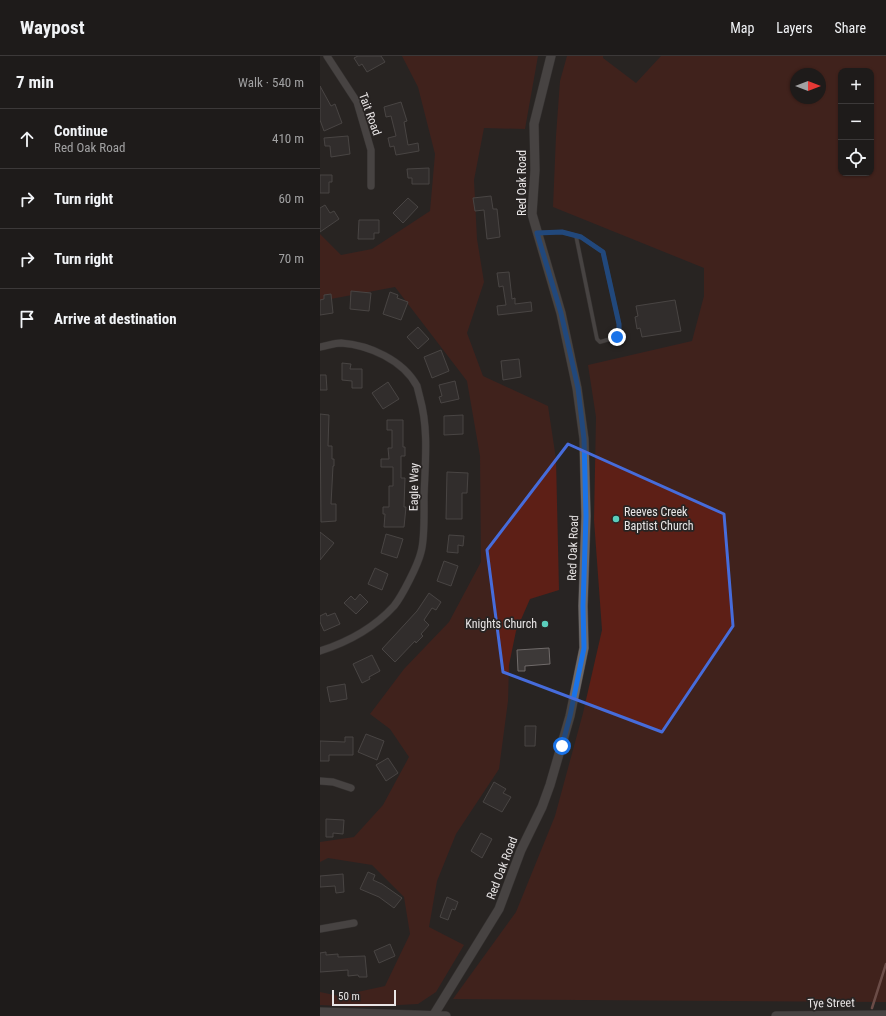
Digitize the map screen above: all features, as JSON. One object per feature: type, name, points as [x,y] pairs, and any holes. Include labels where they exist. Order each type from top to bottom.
[{"type":"street","name":"Tait Road","points":[[328,56],[357,102],[371,150],[371,186]]},
{"type":"street","name":"Red Oak Road","points":[[433,1016],[499,909],[521,850],[542,807],[570,716],[584,648],[583,606],[586,516],[584,439],[578,388],[561,313],[532,214],[535,170],[534,124],[551,56]]},
{"type":"street","name":"Eagle Way","points":[[320,347],[339,343],[362,346],[384,354],[406,372],[417,387],[424,412],[425,436],[422,551],[414,570],[394,605],[377,622],[358,635],[339,645],[320,651]]},
{"type":"street","points":[[320,781],[333,782],[351,788]]},
{"type":"street","points":[[320,929],[354,923]]},
{"type":"street","points":[[320,1012],[446,1016]]},
{"type":"street","name":"Tye Street","points":[[776,1016],[886,1015]]},
{"type":"lane","points":[[537,233],[562,232],[581,237],[603,252],[619,324],[619,333],[617,337],[600,342],[597,339],[576,236]]},
{"type":"highlighted area","points":[[568,444],[724,514],[733,626],[662,732],[503,672],[487,550]]},
{"type":"shaded area","points":[[402,56],[538,56],[525,129],[484,128],[474,180],[477,239],[484,282],[467,333],[483,376],[548,406],[556,459],[559,590],[530,599],[516,631],[509,665],[508,701],[499,769],[456,834],[437,881],[429,927],[464,945],[436,992],[418,1004],[361,1007],[320,1005],[320,992],[339,996],[385,986],[410,934],[404,897],[372,865],[328,858],[320,862],[320,842],[354,837],[383,805],[409,757],[390,729],[370,714],[404,669],[449,622],[481,562],[480,456],[467,381],[395,287],[320,301],[320,234],[341,255],[372,249],[430,211],[435,154],[418,87]]},
{"type":"shaded area","points":[[567,56],[603,56],[603,58],[636,83],[661,56],[886,56],[886,1002],[453,999],[516,912],[555,816],[583,713],[602,630],[594,520],[596,417],[588,365],[692,341],[704,296],[704,268],[553,207],[560,81]]},
{"type":"building","points":[[358,56],[381,56],[385,62],[367,72],[362,64],[359,66],[354,58]]},
{"type":"building","points":[[320,86],[331,106],[335,104],[342,123],[324,131],[320,120]]},
{"type":"building","points":[[401,102],[407,121],[404,122],[408,145],[418,143],[419,151],[396,155],[394,146],[390,147],[388,138],[396,136],[391,116],[386,117],[384,107]]},
{"type":"building","points":[[348,136],[350,154],[331,157],[330,146],[325,146],[324,138]]},
{"type":"building","points":[[429,168],[429,184],[412,184],[412,178],[408,178],[407,169]]},
{"type":"building","points":[[320,175],[332,175],[332,182],[329,182],[329,193],[320,193]]},
{"type":"building","points":[[491,196],[493,209],[497,209],[500,237],[487,239],[484,210],[475,211],[473,198]]},
{"type":"building","points":[[408,198],[418,207],[403,223],[393,213]]},
{"type":"building","points":[[325,205],[330,213],[334,211],[339,219],[320,232],[320,208]]},
{"type":"building","points":[[359,220],[379,220],[379,233],[374,233],[374,239],[358,239]]},
{"type":"building","points":[[509,272],[512,299],[515,298],[515,304],[531,302],[532,311],[498,315],[497,306],[506,305],[503,286],[499,287],[497,273]]},
{"type":"building","points":[[351,291],[371,293],[369,311],[350,309]]},
{"type":"building","points":[[390,292],[398,295],[397,298],[408,302],[401,320],[383,314]]},
{"type":"building","points":[[331,294],[333,313],[320,315],[320,300],[324,299],[324,295]]},
{"type":"building","points":[[675,300],[681,331],[642,337],[640,328],[637,329],[635,317],[638,316],[636,306]]},
{"type":"building","points":[[418,327],[429,339],[418,349],[407,337]]},
{"type":"building","points":[[441,350],[449,371],[432,378],[424,357]]},
{"type":"building","points":[[519,359],[521,377],[503,380],[501,361]]},
{"type":"building","points":[[342,363],[351,364],[350,369],[362,369],[362,388],[352,388],[352,381],[342,380]]},
{"type":"building","points":[[320,375],[326,375],[327,390],[320,390]]},
{"type":"building","points":[[455,381],[459,399],[441,403],[439,397],[442,396],[439,385]]},
{"type":"building","points":[[388,382],[399,399],[383,409],[372,393]]},
{"type":"building","points":[[320,414],[329,415],[328,446],[332,446],[332,459],[334,459],[331,504],[336,504],[336,521],[321,522]]},
{"type":"building","points":[[463,415],[463,434],[444,435],[444,416]]},
{"type":"building","points":[[387,420],[403,420],[403,447],[405,447],[405,456],[401,456],[401,478],[405,478],[404,507],[406,507],[404,527],[384,527],[385,514],[383,514],[383,507],[389,507],[389,486],[393,486],[393,467],[381,467],[381,459],[389,459],[388,448],[392,448],[392,430],[387,430]]},
{"type":"building","points":[[447,472],[468,473],[467,493],[462,493],[462,519],[446,519]]},
{"type":"building","points":[[320,532],[334,543],[320,560]]},
{"type":"building","points":[[386,534],[403,539],[397,558],[381,553]]},
{"type":"building","points":[[449,535],[464,536],[463,546],[458,545],[458,553],[447,552]]},
{"type":"building","points":[[444,561],[458,566],[451,586],[437,581]]},
{"type":"building","points":[[375,568],[388,574],[382,590],[368,584]]},
{"type":"building","points":[[429,593],[441,602],[436,610],[432,608],[424,620],[429,625],[421,634],[423,636],[416,643],[415,641],[395,662],[382,649],[417,611]]},
{"type":"building","points":[[360,594],[368,602],[356,614],[344,603],[351,596],[355,600]]},
{"type":"building","points":[[326,613],[327,616],[335,613],[340,624],[324,631],[320,622],[320,616]]},
{"type":"building","points":[[549,648],[550,664],[525,666],[525,671],[518,671],[517,650]]},
{"type":"building","points":[[372,655],[380,671],[362,683],[353,664]]},
{"type":"building","points":[[345,684],[347,699],[330,702],[327,687]]},
{"type":"building","points":[[525,726],[536,726],[535,746],[525,746]]},
{"type":"building","points":[[366,734],[384,741],[377,760],[358,752]]},
{"type":"building","points":[[345,737],[353,737],[353,755],[329,755],[329,761],[320,761],[320,741],[345,742]]},
{"type":"building","points":[[388,758],[398,773],[386,781],[376,765]]},
{"type":"building","points":[[494,782],[506,789],[503,793],[511,797],[502,812],[483,802]]},
{"type":"building","points":[[326,819],[344,820],[343,834],[333,833],[333,837],[326,837]]},
{"type":"building","points":[[481,833],[492,839],[482,858],[471,851]]},
{"type":"building","points":[[368,872],[375,875],[373,880],[382,884],[402,898],[394,908],[379,897],[360,889]]},
{"type":"building","points":[[343,874],[344,892],[336,893],[335,886],[320,887],[320,876]]},
{"type":"building","points":[[447,897],[458,902],[455,910],[452,909],[448,920],[440,917]]},
{"type":"building","points":[[390,944],[395,956],[379,963],[374,951]]},
{"type":"building","points":[[326,952],[326,955],[338,954],[338,957],[365,956],[367,977],[359,977],[358,975],[348,976],[348,970],[320,972],[320,953]]},
{"type":"waterway","points":[[872,1008],[886,964]]},
{"type":"place","name":"Reeves Creek Baptist Church","points":[[616,519]]},
{"type":"place","name":"Knights Church","points":[[545,624]]},
{"type":"route","points":[[562,746],[570,716],[584,648],[583,606],[586,516],[584,439],[578,388],[561,313],[537,233],[562,232],[581,237],[603,252],[619,324],[619,333],[617,337]]}]
